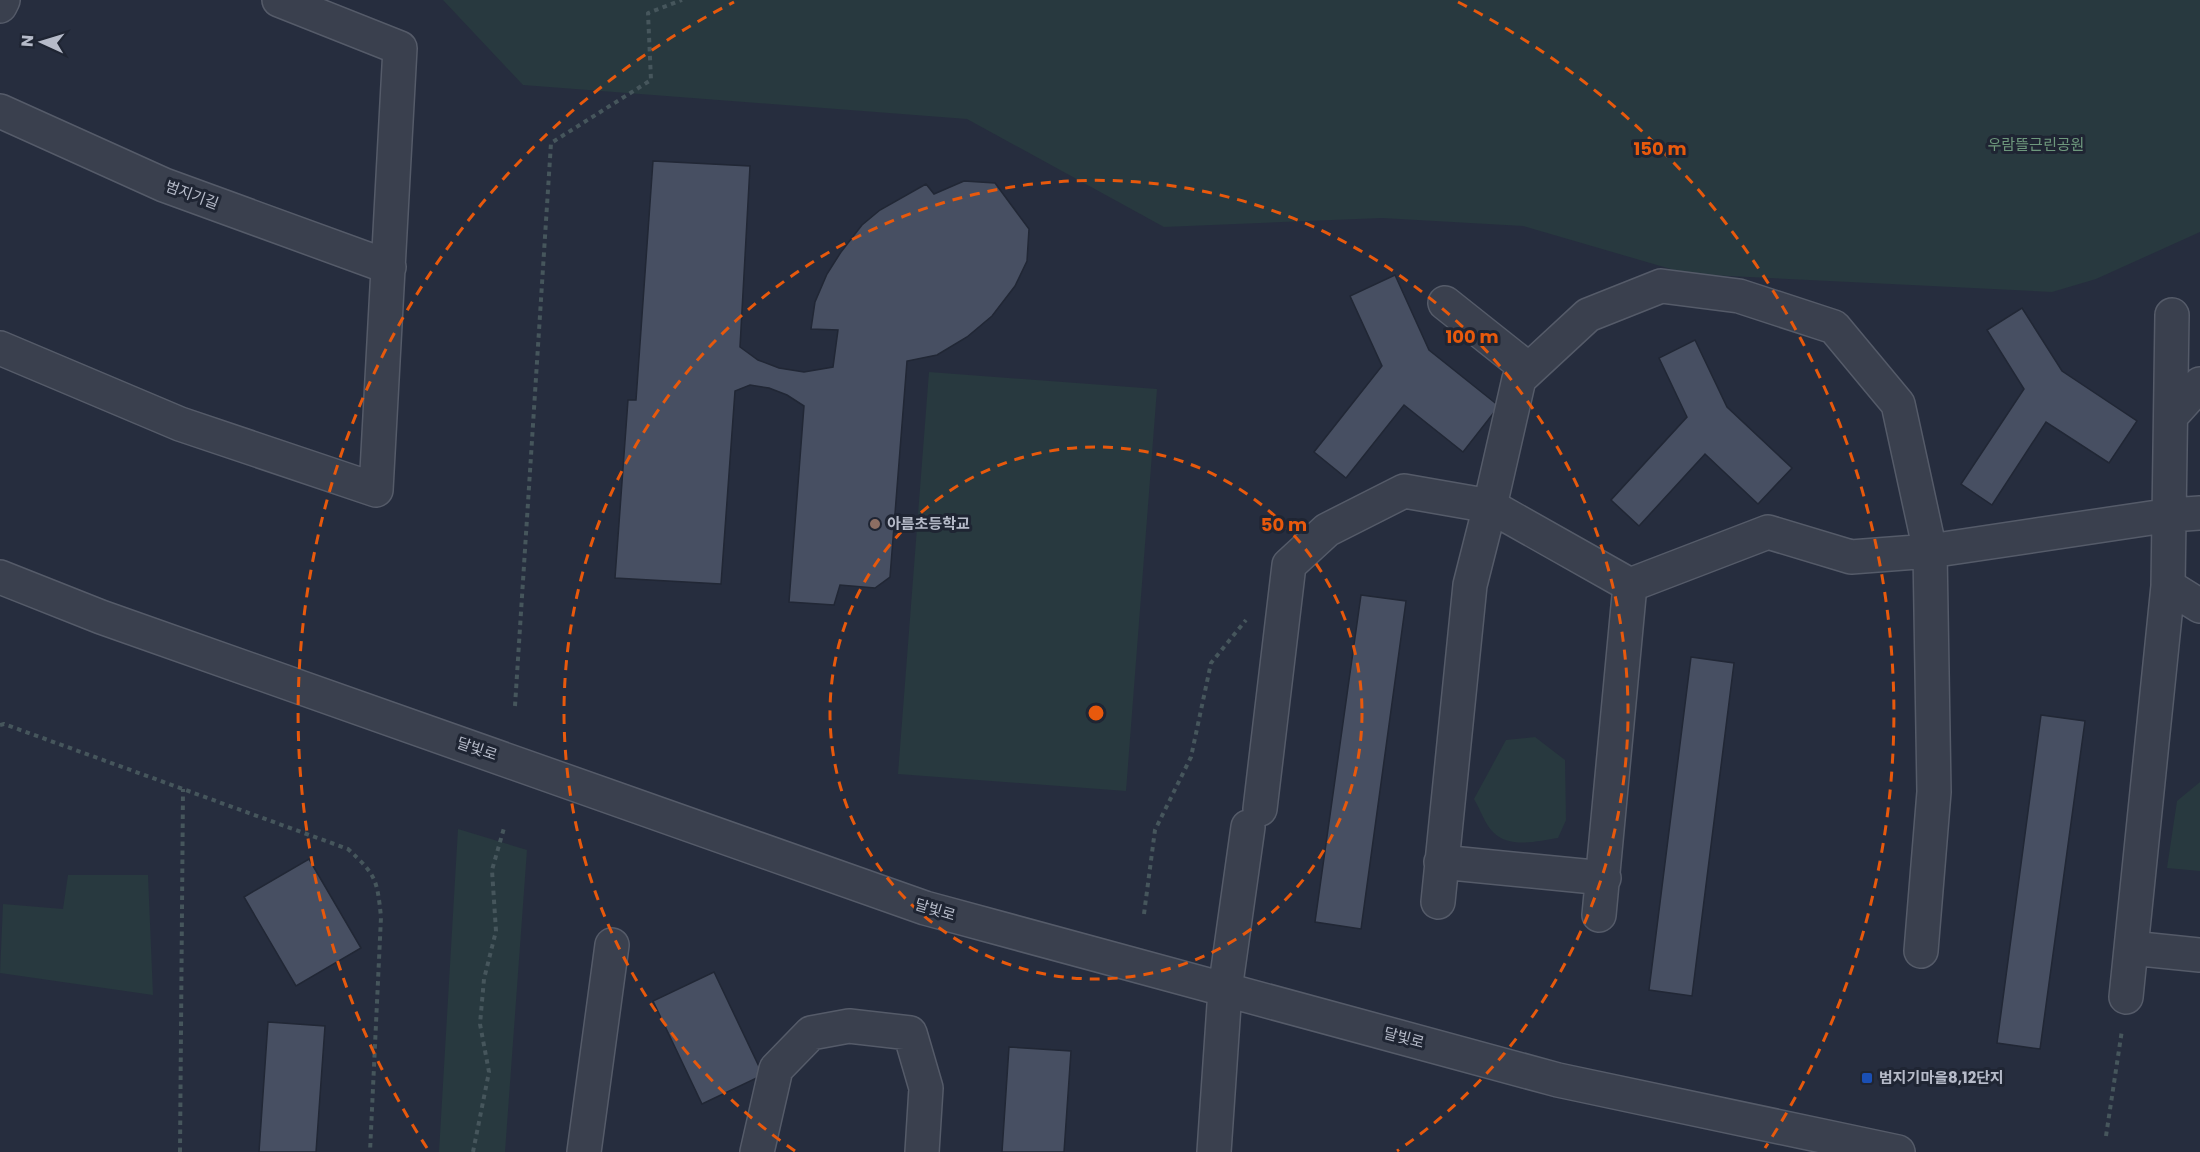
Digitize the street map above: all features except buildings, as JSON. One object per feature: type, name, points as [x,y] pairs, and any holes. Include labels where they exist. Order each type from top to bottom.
[{"type":"street","points":[[0,6],[3,0]]},
{"type":"street","points":[[0,348],[180,424],[376,490],[400,48],[279,0]]},
{"type":"street","name":"범지기길","points":[[0,111],[164,185],[389,267]]},
{"type":"street","points":[[1438,902],[1470,585],[1519,379],[1588,315],[1661,286],[1739,296],[1834,327],[1898,404],[1930,551],[1934,792],[1921,951]]},
{"type":"street","points":[[1445,303],[1528,369]]},
{"type":"street","points":[[2126,997],[2168,586],[2185,514],[2172,415],[2172,315]]},
{"type":"street","points":[[2172,415],[2200,384]]},
{"type":"street","points":[[1214,1152],[1225,990],[1254,818],[1289,565],[1327,530],[1404,491],[1490,506],[1630,585]]},
{"type":"street","points":[[1630,585],[1768,532],[1851,557],[1930,551],[2185,514]]},
{"type":"street","name":"달빛로","points":[[0,577],[101,617],[924,908],[1558,1080],[1898,1152]]},
{"type":"street","points":[[1599,915],[1630,585]]},
{"type":"street","points":[[2168,586],[2200,606]]},
{"type":"street","points":[[1441,862],[1604,878]]},
{"type":"street","points":[[584,1152],[612,945]]},
{"type":"street","points":[[2131,948],[2200,955]]},
{"type":"street","points":[[757,1152],[776,1069],[811,1033],[849,1026],[910,1033],[926,1088],[922,1152]]},
{"type":"path","points":[[515,706],[551,143],[651,80],[648,13],[682,0]]},
{"type":"path","points":[[1144,914],[1155,830],[1191,757],[1211,663],[1260,603],[1286,588]]},
{"type":"path","points":[[0,725],[4,724],[348,849],[372,871],[381,917],[370,1152]]},
{"type":"path","points":[[180,1152],[183,789]]},
{"type":"path","points":[[473,1152],[489,1072],[480,1024],[484,979],[496,931],[492,870],[504,828]]},
{"type":"path","points":[[2106,1136],[2119,1059]]},
{"type":"green space","name":"우람뜰근린공원","points":[[443,0],[2200,0],[2200,232],[2096,279],[2052,292],[1688,274],[1523,226],[1382,218],[1164,227],[967,119],[523,85]]},
{"type":"green space","points":[[929,372],[1157,389],[1126,791],[898,774]]},
{"type":"green space","points":[[1535,737],[1565,760],[1566,820],[1558,838],[1533,842],[1507,841],[1490,829],[1474,799],[1506,740]]},
{"type":"green space","points":[[2200,782],[2200,871],[2167,868],[2177,801]]},
{"type":"green space","points":[[458,829],[527,850],[505,1152],[439,1152]]},
{"type":"green space","points":[[68,875],[148,875],[153,995],[0,973],[3,904],[63,909]]},
{"type":"place","name":"아름초등학교","points":[[875,524]]},
{"type":"place","name":"범지기마을8,12단지","points":[[1867,1078]]}]
